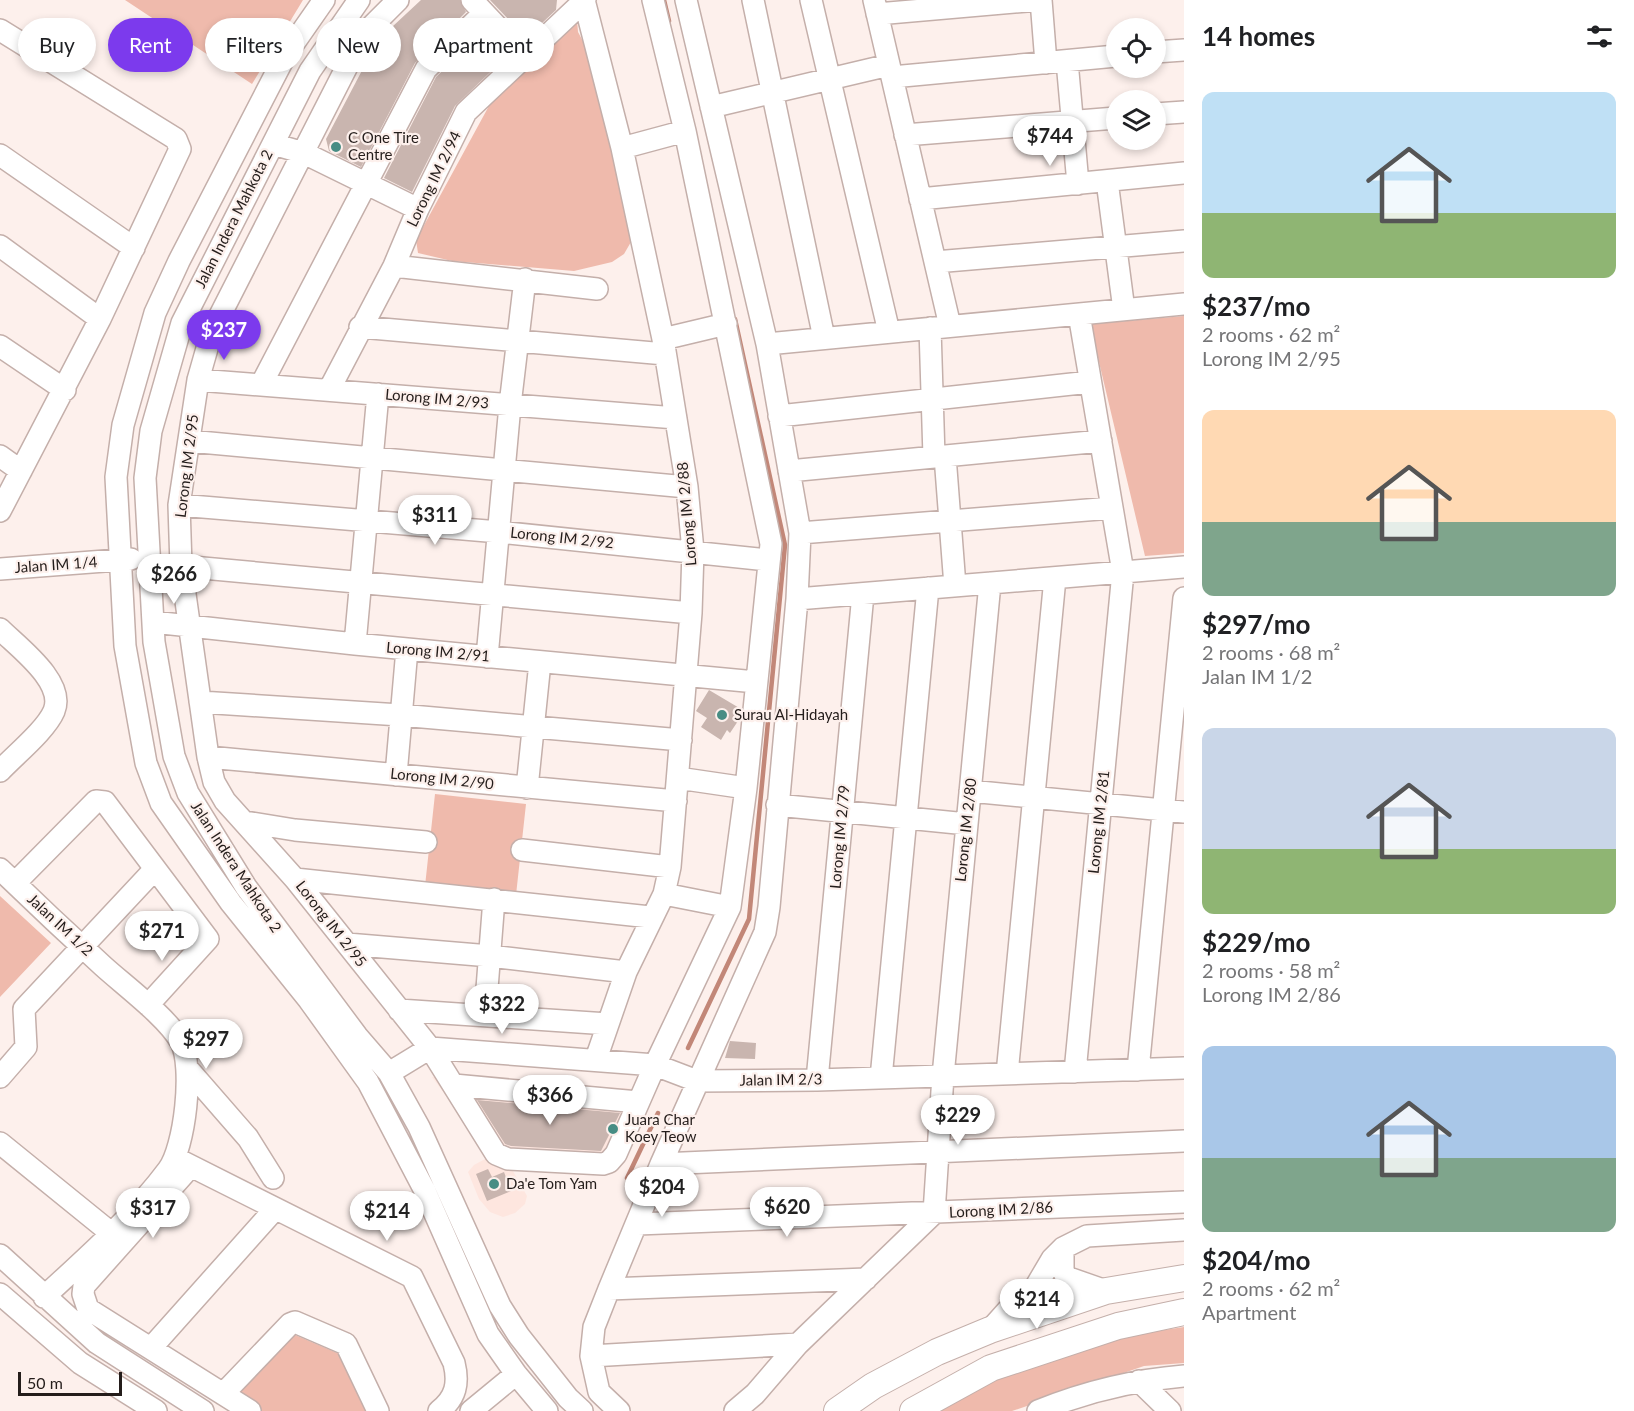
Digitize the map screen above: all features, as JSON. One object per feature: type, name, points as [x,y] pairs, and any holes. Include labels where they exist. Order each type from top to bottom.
[{"type":"main road","points":[[837,1411],[873,1386],[937,1352],[990,1330],[1106,1291],[1184,1278]]},
{"type":"main road","points":[[913,1411],[991,1368],[1118,1326],[1184,1312]]},
{"type":"street","name":"Jalan Indera Mahkota 2","points":[[324,0],[285,56],[178,261],[154,313],[123,425],[116,477],[125,646],[146,763],[161,803],[231,903],[309,1000],[368,1082],[424,1189],[488,1334],[516,1374],[547,1411]]},
{"type":"street","name":"Jalan Indera Mahkota 2","points":[[359,0],[310,71],[182,323],[151,431],[145,478],[148,558],[153,622],[174,756],[188,793],[246,887],[344,1018],[389,1073],[419,1126],[500,1306],[519,1336],[568,1398],[582,1411]]},
{"type":"street","name":"Lorong IM 2/95","points":[[398,0],[363,36],[212,331],[198,380],[179,505],[181,566],[208,757],[219,791],[295,879],[430,1048],[490,1148],[496,1154],[508,1159],[594,1164],[609,1162],[616,1154],[638,1102]]},
{"type":"street","name":"Lorong IM 2/94","points":[[554,28],[584,0]]},
{"type":"street","name":"Lorong IM 2/88","points":[[584,0],[622,148],[664,346],[687,487],[693,551],[687,676],[670,867],[663,894],[650,917],[626,972],[596,1059]]},
{"type":"street","points":[[454,1085],[638,1102],[730,906],[746,788],[771,544],[685,131],[653,0]]},
{"type":"street","points":[[619,1411],[599,1392],[591,1349],[609,1289],[638,1224],[661,1164],[765,932],[770,907],[777,806],[797,599],[800,533],[767,344],[686,0]]},
{"type":"street","points":[[753,0],[824,338]]},
{"type":"street","points":[[811,0],[889,332]]},
{"type":"street","points":[[955,586],[950,521],[932,399],[940,327],[935,262],[875,7],[1040,0],[1073,121],[1078,184]]},
{"type":"street","points":[[261,385],[426,69],[478,6],[489,18]]},
{"type":"street","points":[[0,30],[169,135],[179,144],[179,153],[100,320],[0,511]]},
{"type":"street","points":[[1166,51],[1184,50]]},
{"type":"street","points":[[711,107],[830,79],[890,71],[1057,62],[1106,57]]},
{"type":"street","name":"Lorong IM 2/94","points":[[329,390],[394,266],[418,210],[466,112],[508,72]]},
{"type":"street","points":[[1166,113],[1184,112]]},
{"type":"street","points":[[905,135],[1106,119]]},
{"type":"street","points":[[622,148],[685,131]]},
{"type":"street","points":[[273,144],[304,153],[418,210]]},
{"type":"street","points":[[0,155],[134,248]]},
{"type":"street","points":[[920,199],[1184,173]]},
{"type":"street","points":[[1107,181],[1124,310]]},
{"type":"street","points":[[935,262],[1184,241]]},
{"type":"street","points":[[0,246],[100,320]]},
{"type":"street","points":[[394,266],[525,279],[597,289]]},
{"type":"street","points":[[487,657],[510,405],[525,279]]},
{"type":"street","points":[[767,344],[1184,304]]},
{"type":"street","name":"Lorong IM 2/81","points":[[1075,1072],[1123,572],[1079,314]]},
{"type":"street","points":[[360,327],[518,341],[664,346],[726,324]]},
{"type":"street","points":[[0,346],[65,390]]},
{"type":"street","name":"Lorong IM 2/93","points":[[198,380],[676,418]]},
{"type":"street","points":[[779,416],[1090,382]]},
{"type":"street","points":[[356,644],[378,394]]},
{"type":"street","points":[[189,441],[687,487]]},
{"type":"street","points":[[789,471],[1101,441]]},
{"type":"street","points":[[0,456],[21,471]]},
{"type":"street","name":"Lorong IM 2/92","points":[[179,505],[499,532],[768,560]]},
{"type":"street","points":[[800,533],[1112,508]]},
{"type":"street","name":"Jalan IM 1/4","points":[[0,569],[148,558]]},
{"type":"street","points":[[181,566],[691,613]]},
{"type":"street","points":[[797,599],[1184,567]]},
{"type":"street","points":[[1007,1074],[1055,578]]},
{"type":"street","name":"Lorong IM 2/80","points":[[934,1213],[943,1076],[990,583]]},
{"type":"street","points":[[881,1078],[928,588]]},
{"type":"street","name":"Lorong IM 2/79","points":[[817,1080],[863,594]]},
{"type":"street","points":[[1138,1070],[1174,811],[1184,598]]},
{"type":"street","name":"Lorong IM 2/91","points":[[153,622],[756,682]]},
{"type":"street","points":[[0,629],[42,670],[52,685],[56,701],[53,712],[43,726],[0,771]]},
{"type":"street","points":[[396,774],[407,649]]},
{"type":"street","points":[[527,788],[540,662]]},
{"type":"street","points":[[200,702],[400,715],[681,740]]},
{"type":"street","name":"Lorong IM 2/90","points":[[208,757],[676,801]]},
{"type":"street","points":[[678,778],[746,788]]},
{"type":"street","points":[[970,791],[1174,811]]},
{"type":"street","points":[[7,876],[96,801],[105,802],[208,939],[148,1005]]},
{"type":"street","points":[[777,806],[967,824]]},
{"type":"street","points":[[245,822],[295,830],[426,842]]},
{"type":"street","points":[[522,850],[670,867]]},
{"type":"street","points":[[0,1077],[26,1047],[24,1009],[155,869]]},
{"type":"street","name":"Jalan IM 1/2","points":[[7,876],[148,1005],[180,1040],[185,1052],[187,1068],[183,1116],[183,1162],[169,1169],[111,1233],[44,1297]]},
{"type":"street","points":[[295,879],[650,917]]},
{"type":"street","points":[[663,894],[730,906]]},
{"type":"street","points":[[484,1014],[494,899]]},
{"type":"street","points":[[347,944],[490,956],[626,972]]},
{"type":"street","points":[[399,1010],[608,1024]]},
{"type":"street","points":[[389,1073],[430,1048]]},
{"type":"street","name":"Jalan IM 2/3","points":[[430,1048],[655,1065],[697,1081],[817,1080],[1184,1068]]},
{"type":"street","points":[[187,1068],[248,1138],[273,1178]]},
{"type":"street","points":[[661,1164],[1184,1141]]},
{"type":"street","points":[[0,1143],[111,1233]]},
{"type":"street","points":[[250,1411],[88,1309],[83,1294],[84,1286],[183,1162],[412,1277],[445,1343],[457,1374],[453,1395],[439,1411]]},
{"type":"street","name":"Lorong IM 2/86","points":[[735,1411],[755,1394],[798,1344],[934,1213],[1184,1202]]},
{"type":"street","points":[[151,1348],[274,1209]]},
{"type":"street","points":[[638,1224],[934,1213]]},
{"type":"street","points":[[990,1330],[1007,1311],[1032,1293],[1052,1259],[1063,1248],[1087,1236],[1184,1230]]},
{"type":"street","points":[[1063,1248],[1063,1270],[1066,1277],[1106,1291]]},
{"type":"street","points":[[0,1256],[97,1343],[203,1411]]},
{"type":"street","points":[[609,1289],[866,1279]]},
{"type":"street","points":[[0,1294],[80,1363],[156,1411]]},
{"type":"street","points":[[223,1394],[290,1324],[296,1322],[346,1344],[378,1411]]},
{"type":"street","points":[[591,1349],[798,1344]]},
{"type":"street","points":[[471,1411],[516,1374]]},
{"type":"street","points":[[1038,1411],[1081,1404],[1139,1381],[1184,1376]]},
{"type":"street","points":[[1139,1381],[1170,1411]]},
{"type":"shaded area","points":[[125,0],[303,0],[292,18],[205,18],[205,53],[193,45],[193,18],[152,18]]},
{"type":"shaded area","points":[[577,20],[578,32],[586,47],[635,235],[624,254],[612,262],[574,271],[452,261],[418,253],[416,240],[490,104],[521,72],[554,72],[554,40]]},
{"type":"shaded area","points":[[234,72],[259,72],[252,84]]},
{"type":"shaded area","points":[[1184,316],[1184,553],[1145,556],[1090,324]]},
{"type":"shaded area","points":[[435,794],[526,804],[516,895],[425,886]]},
{"type":"shaded area","points":[[0,896],[51,943],[0,997]]},
{"type":"shaded area","points":[[432,1077],[638,1089],[616,1164],[516,1163],[513,1171],[527,1196],[525,1204],[515,1213],[503,1217],[490,1212],[479,1199],[468,1172],[474,1165],[487,1158],[489,1153]]},
{"type":"shaded area","points":[[1184,1327],[1184,1363],[1144,1366],[1012,1411],[931,1411],[997,1375],[1124,1336]]},
{"type":"shaded area","points":[[288,1332],[342,1355],[367,1411],[234,1411],[223,1404]]},
{"type":"building","points":[[421,0],[460,0],[466,12],[460,18],[413,18],[413,67],[361,167],[329,151],[326,139],[361,72],[401,72],[401,19]]},
{"type":"building","points":[[490,0],[557,0],[556,10],[547,18],[507,18]]},
{"type":"building","points":[[441,72],[490,72],[455,106],[412,192],[384,178],[436,77]]},
{"type":"building","name":"Surau Al-Hidayah","points":[[709,690],[741,709],[740,718],[730,733],[727,730],[721,740],[701,727],[707,718],[696,711]]},
{"type":"building","points":[[730,1041],[756,1043],[755,1059],[725,1058]]},
{"type":"building","points":[[477,1100],[620,1113],[601,1151],[511,1146],[505,1144]]},
{"type":"building","name":"Da'e Tom Yam","points":[[488,1169],[492,1177],[504,1172],[511,1191],[487,1201],[476,1174]]},
{"type":"waterway","points":[[664,0],[669,21]]},
{"type":"waterway","points":[[688,1048],[749,919],[785,545],[735,319]]},
{"type":"waterway","points":[[627,1178],[658,1113]]},
{"type":"place","name":"C One Tire Centre","points":[[336,147]]},
{"type":"place","name":"Surau Al-Hidayah","points":[[722,715]]},
{"type":"place","name":"Juara Char Koey Teow","points":[[613,1129]]},
{"type":"place","name":"Da'e Tom Yam","points":[[494,1184]]}]
